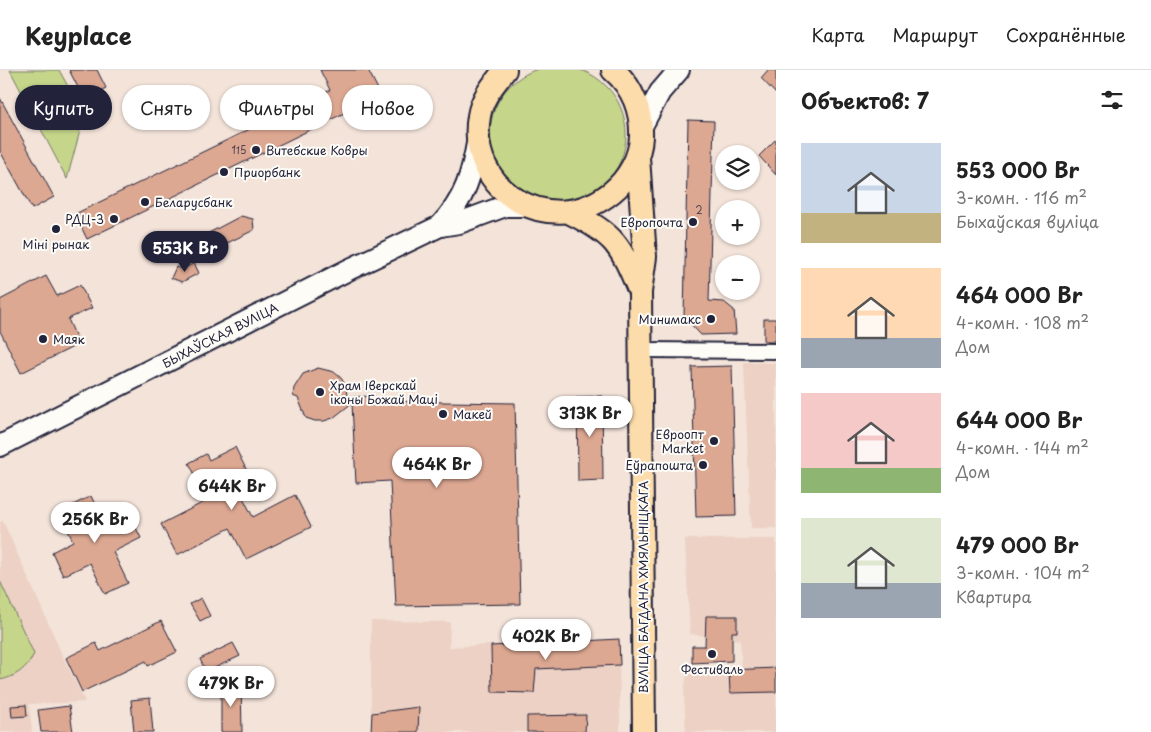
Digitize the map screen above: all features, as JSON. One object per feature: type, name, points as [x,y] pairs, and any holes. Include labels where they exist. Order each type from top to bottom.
[{"type":"main road","points":[[491,70],[487,93],[479,115],[478,138],[486,167],[503,190],[528,206],[548,212],[569,212],[599,203],[622,184],[638,157],[642,126],[636,100],[622,77],[614,70]]},
{"type":"main road","points":[[487,93],[505,70]]},
{"type":"main road","points":[[642,126],[660,92],[679,70]]},
{"type":"main road","name":"БЫХАЎСКАЯ ВУЛІЦА","points":[[440,226],[454,210],[466,188],[478,138]]},
{"type":"main road","name":"ВУЛІЦА БАГДАНА ХМЯЛЬНІЦКАГА","points":[[638,157],[645,257],[640,292],[644,732]]},
{"type":"main road","name":"БЫХАЎСКАЯ ВУЛІЦА","points":[[0,446],[350,269],[440,226],[459,223],[505,206],[528,206]]},
{"type":"main road","name":"ВУЛІЦА БАГДАНА ХМЯЛЬНІЦКАГА","points":[[569,212],[602,229],[617,243],[640,292]]},
{"type":"street","points":[[641,350],[776,351]]},
{"type":"shaded area","points":[[744,362],[776,363],[776,528],[751,528]]},
{"type":"shaded area","points":[[3,521],[85,702],[29,704],[32,732],[0,732],[0,522]]},
{"type":"shaded area","points":[[685,539],[776,539],[776,732],[686,732],[684,694],[687,673],[742,669],[740,640],[690,634]]},
{"type":"shaded area","points":[[371,621],[450,622],[449,647],[619,639],[620,732],[371,732]]},
{"type":"green space","points":[[558,66],[584,71],[596,77],[606,86],[615,96],[621,108],[626,134],[621,160],[615,172],[606,182],[596,191],[584,197],[558,202],[532,197],[520,191],[510,182],[501,172],[495,160],[490,134],[495,108],[501,96],[510,86],[520,77],[532,71]]},
{"type":"green space","points":[[10,70],[59,70],[67,85],[18,85]]},
{"type":"green space","points":[[41,130],[80,130],[67,179]]},
{"type":"green space","points":[[0,581],[34,654],[28,664],[20,671],[11,677],[0,680]]},
{"type":"building","points":[[69,70],[97,70],[104,85],[77,85]]},
{"type":"building","points":[[320,70],[368,70],[376,85],[342,85],[342,114],[332,119],[332,85],[328,85]]},
{"type":"building","points":[[768,70],[776,70],[776,94],[761,78]]},
{"type":"building","points":[[0,98],[15,126],[15,130],[17,130],[54,197],[32,209],[0,151]]},
{"type":"building","points":[[688,120],[714,121],[709,301],[724,302],[734,310],[736,334],[701,335],[684,317]]},
{"type":"building","points":[[248,130],[310,130],[87,239],[75,214]]},
{"type":"building","points":[[776,139],[776,175],[760,157]]},
{"type":"building","points":[[241,216],[253,219],[254,230],[221,246],[203,236]]},
{"type":"building","points":[[194,263],[199,273],[182,282],[171,278],[176,267],[183,269]]},
{"type":"building","points":[[46,276],[57,296],[80,285],[92,308],[68,319],[79,344],[21,373],[0,331],[0,300]]},
{"type":"building","points":[[764,319],[776,319],[776,341],[764,341]]},
{"type":"building","name":"Евроопт Market","points":[[732,366],[736,516],[696,517],[692,367]]},
{"type":"building","points":[[318,368],[334,372],[341,378],[346,386],[347,397],[375,396],[375,401],[515,403],[520,604],[396,606],[390,481],[356,483],[352,403],[333,418],[324,421],[306,418],[298,398],[293,396],[294,388],[303,374]]},
{"type":"building","points":[[602,396],[603,480],[578,481],[577,397]]},
{"type":"building","points":[[235,447],[250,477],[236,484],[253,517],[295,495],[311,527],[246,559],[230,528],[177,555],[161,524],[208,500],[189,463],[206,454],[209,460]]},
{"type":"building","points":[[91,496],[105,526],[129,514],[141,538],[113,552],[128,583],[105,594],[90,563],[63,576],[52,552],[73,541],[59,512]]},
{"type":"building","points":[[201,598],[210,616],[200,621],[190,604]]},
{"type":"building","points":[[706,616],[737,616],[737,632],[732,632],[732,661],[692,663],[692,646],[705,646]]},
{"type":"building","points":[[161,621],[177,652],[148,666],[146,661],[82,692],[66,658],[96,643],[100,651]]},
{"type":"building","points":[[619,639],[620,665],[536,669],[534,693],[492,692],[491,646]]},
{"type":"building","points":[[233,643],[240,656],[206,672],[200,659]]},
{"type":"building","points":[[776,668],[776,692],[730,693],[729,670]]},
{"type":"building","points":[[221,684],[241,684],[242,732],[221,732]]},
{"type":"building","points":[[150,698],[153,732],[134,732],[131,700]]},
{"type":"building","points":[[26,705],[27,716],[12,717],[11,706]]},
{"type":"building","points":[[69,706],[73,732],[41,732],[38,710]]},
{"type":"building","points":[[419,707],[418,732],[371,732],[372,713]]},
{"type":"building","points":[[586,715],[585,732],[527,732],[527,716]]},
{"type":"place","name":"Витебские Ковры","points":[[256,150]]},
{"type":"place","name":"Приорбанк","points":[[224,172]]},
{"type":"place","name":"Беларусбанк","points":[[145,202]]},
{"type":"place","name":"РДЦ-3","points":[[114,219]]},
{"type":"place","name":"Европочта","points":[[693,222]]},
{"type":"place","name":"Міні рынак","points":[[56,229]]},
{"type":"place","name":"Минимакс","points":[[711,319]]},
{"type":"place","name":"Маяк","points":[[43,339]]},
{"type":"place","name":"Храм Іверскай іконы Божай Маці","points":[[320,392]]},
{"type":"place","name":"Макей","points":[[443,414]]},
{"type":"place","name":"Евроопт Market","points":[[714,441]]},
{"type":"place","name":"Еўрапошта","points":[[703,465]]},
{"type":"place","name":"Фестиваль","points":[[712,654]]}]
